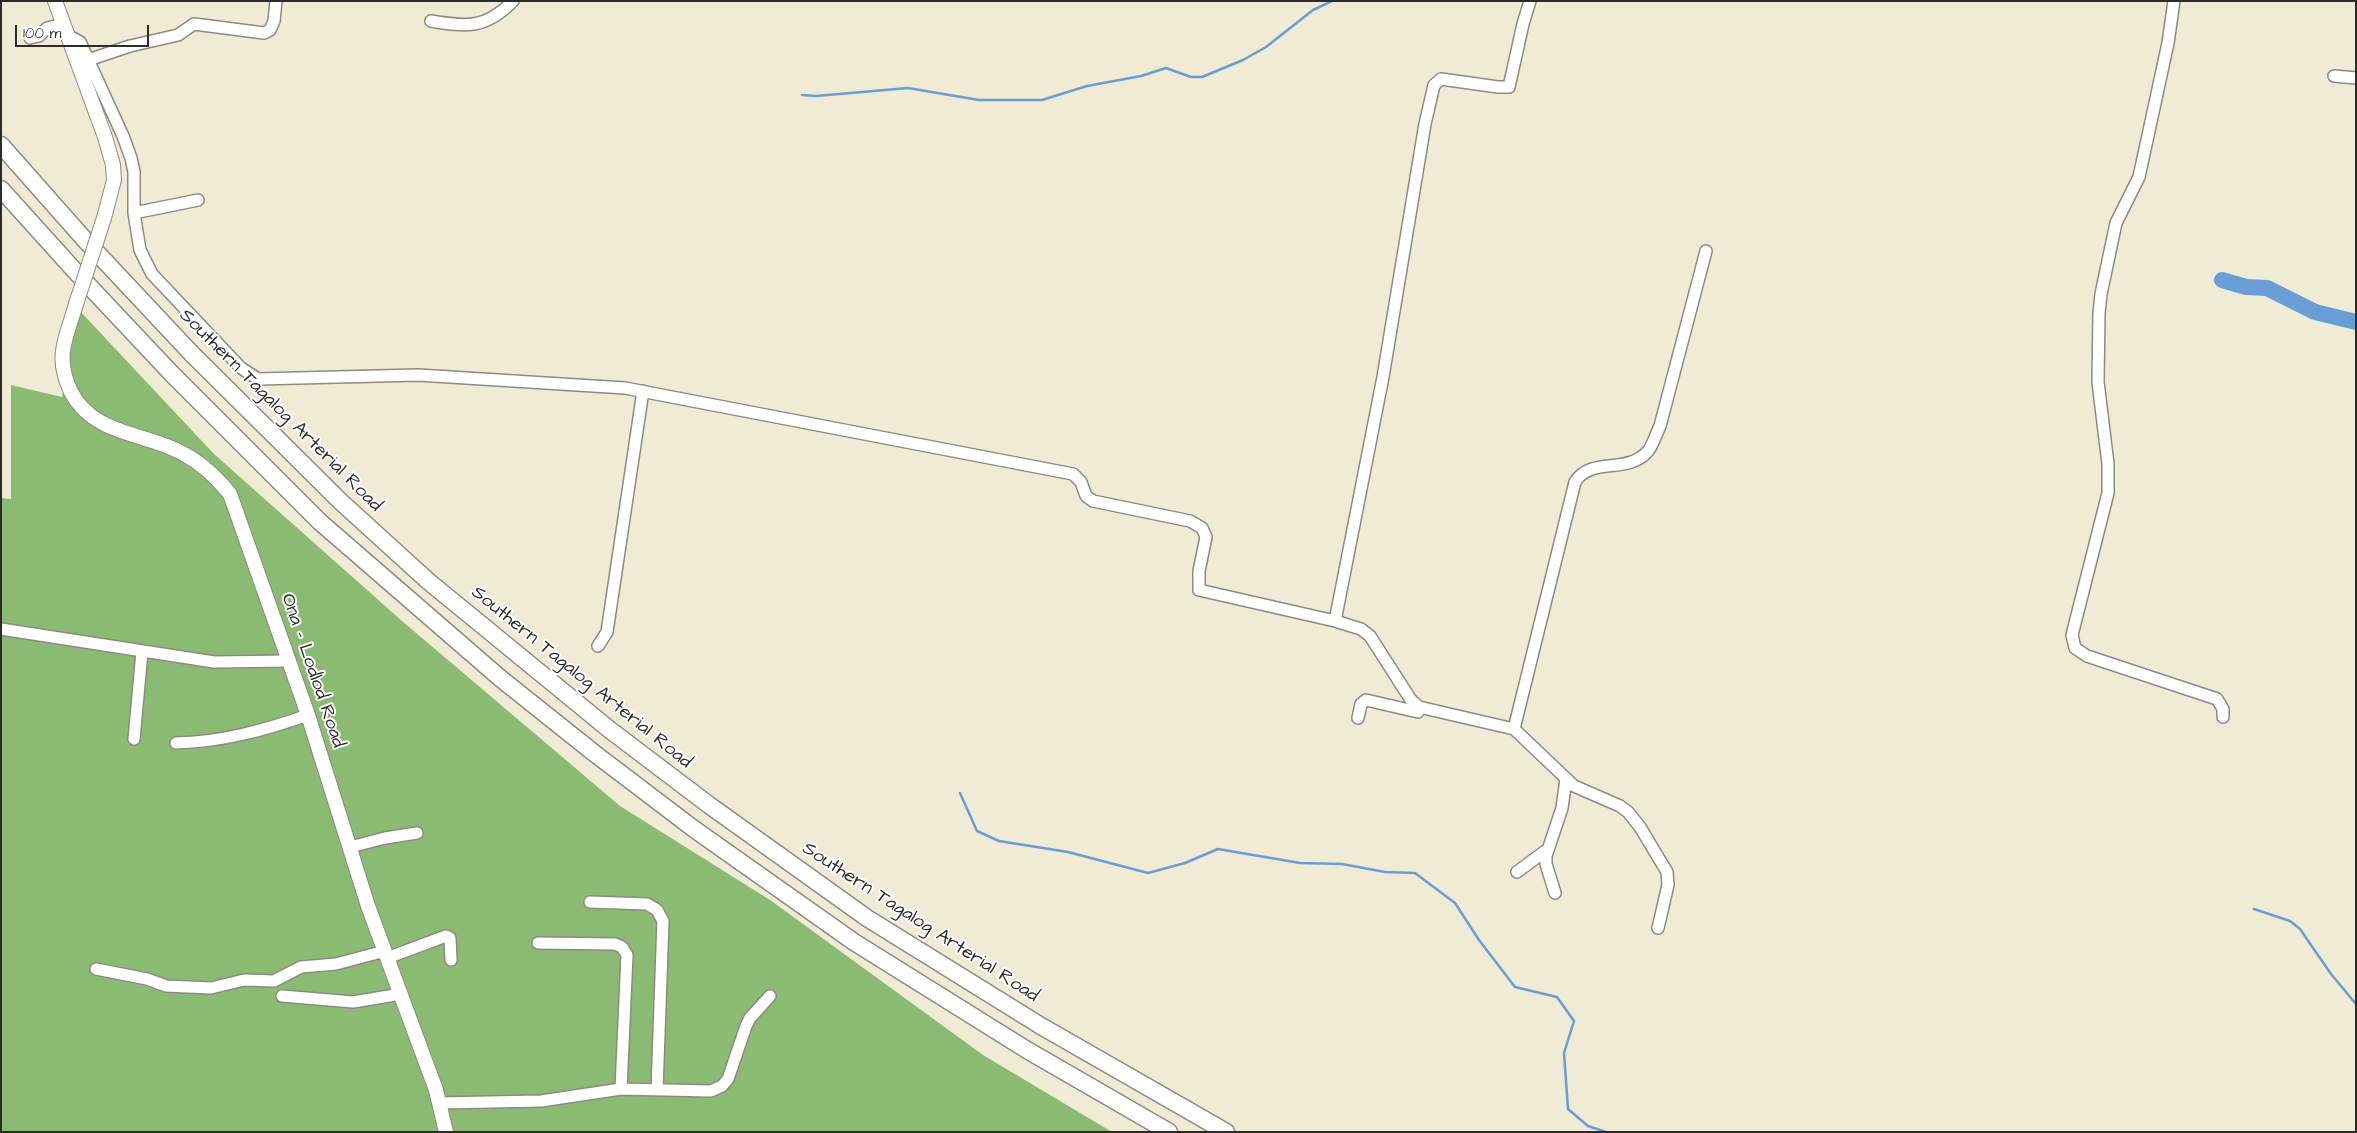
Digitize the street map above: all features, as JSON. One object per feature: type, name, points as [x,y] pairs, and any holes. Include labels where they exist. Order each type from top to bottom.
[{"type":"highway","name":"Southern Tagalog Arterial Road","points":[[1,145],[85,240],[191,353],[340,501],[428,581],[610,730],[709,805],[867,918],[1041,1026],[1226,1132]]},
{"type":"highway","points":[[1,189],[171,373],[320,522],[507,684],[694,829],[854,942],[1028,1050],[1169,1132]]},
{"type":"main road","name":"Ona - Lodlod Road","points":[[56,1],[105,137],[114,180],[63,352],[66,381],[73,396],[95,420],[124,434],[168,446],[184,454],[218,478],[230,494],[308,715],[386,954],[440,1103],[446,1132]]},
{"type":"street","points":[[88,60],[130,46],[178,35],[194,24],[264,33],[270,30],[274,21],[276,1]]},
{"type":"street","points":[[432,21],[470,26],[492,18],[513,1]]},
{"type":"street","points":[[1335,621],[1383,377],[1425,124],[1434,85],[1441,79],[1498,87],[1509,86],[1522,24],[1530,1]]},
{"type":"street","points":[[2174,1],[2168,44],[2139,177],[2116,223],[2101,294],[2098,382],[2108,464],[2108,493],[2072,635],[2075,648],[2088,656],[2217,699],[2223,709],[2223,717]]},
{"type":"street","points":[[30,38],[39,36],[47,28],[65,30],[80,42],[123,136],[131,158],[135,185],[134,213],[140,250],[152,274],[241,368],[258,379],[418,375],[625,388],[1073,474],[1081,482],[1086,496],[1093,501],[1190,521],[1202,528],[1206,536],[1199,571],[1199,590],[1335,621],[1361,629],[1370,636],[1411,700],[1419,707],[1514,729],[1566,779],[1581,790],[1620,806],[1640,827],[1666,872],[1667,896],[1658,928]]},
{"type":"street","points":[[2334,76],[2356,78]]},
{"type":"street","points":[[134,213],[198,200]]},
{"type":"street","points":[[1514,729],[1575,482],[1580,474],[1587,469],[1628,463],[1648,451],[1660,426],[1706,251]]},
{"type":"street","points":[[598,646],[607,632],[643,391]]},
{"type":"street","points":[[1,629],[214,662],[290,662]]},
{"type":"street","points":[[134,739],[142,652]]},
{"type":"street","points":[[1358,718],[1362,704],[1366,700],[1418,712],[1419,707]]},
{"type":"street","points":[[176,742],[204,742],[272,728],[308,715]]},
{"type":"street","points":[[1555,893],[1546,864],[1548,849],[1562,808],[1566,779]]},
{"type":"street","points":[[350,847],[385,838],[417,833]]},
{"type":"street","points":[[1517,872],[1548,849]]},
{"type":"street","points":[[590,902],[646,904],[657,910],[663,921],[657,1090]]},
{"type":"street","points":[[96,969],[166,986],[211,988],[238,981],[274,981],[301,967],[341,963],[386,954],[446,936],[450,938],[452,960]]},
{"type":"street","points":[[538,943],[615,944],[622,947],[627,954],[621,1089]]},
{"type":"street","points":[[282,996],[353,1002],[401,994]]},
{"type":"street","points":[[440,1103],[540,1101],[621,1089],[711,1091],[722,1086],[728,1079],[750,1018],[770,996]]},
{"type":"green space","points":[[78,309],[214,454],[402,621],[620,806],[770,900],[983,1055],[1112,1132],[1,1132],[1,498],[11,499],[11,385],[62,397]]},
{"type":"waterway","points":[[802,95],[816,96],[908,88],[979,100],[1042,100],[1087,86],[1141,76],[1166,68],[1191,77],[1202,77],[1243,60],[1266,47],[1313,10],[1332,1]]},
{"type":"waterway","points":[[2222,280],[2246,287],[2267,288],[2315,312],[2356,322]]},
{"type":"waterway","points":[[960,793],[977,831],[999,841],[1068,852],[1148,873],[1185,863],[1218,849],[1300,863],[1342,864],[1385,872],[1415,873],[1455,903],[1479,940],[1515,987],[1557,997],[1574,1021],[1564,1053],[1568,1109],[1588,1126],[1606,1132]]},
{"type":"waterway","points":[[2254,909],[2290,921],[2300,929],[2331,974],[2356,1004]]}]
